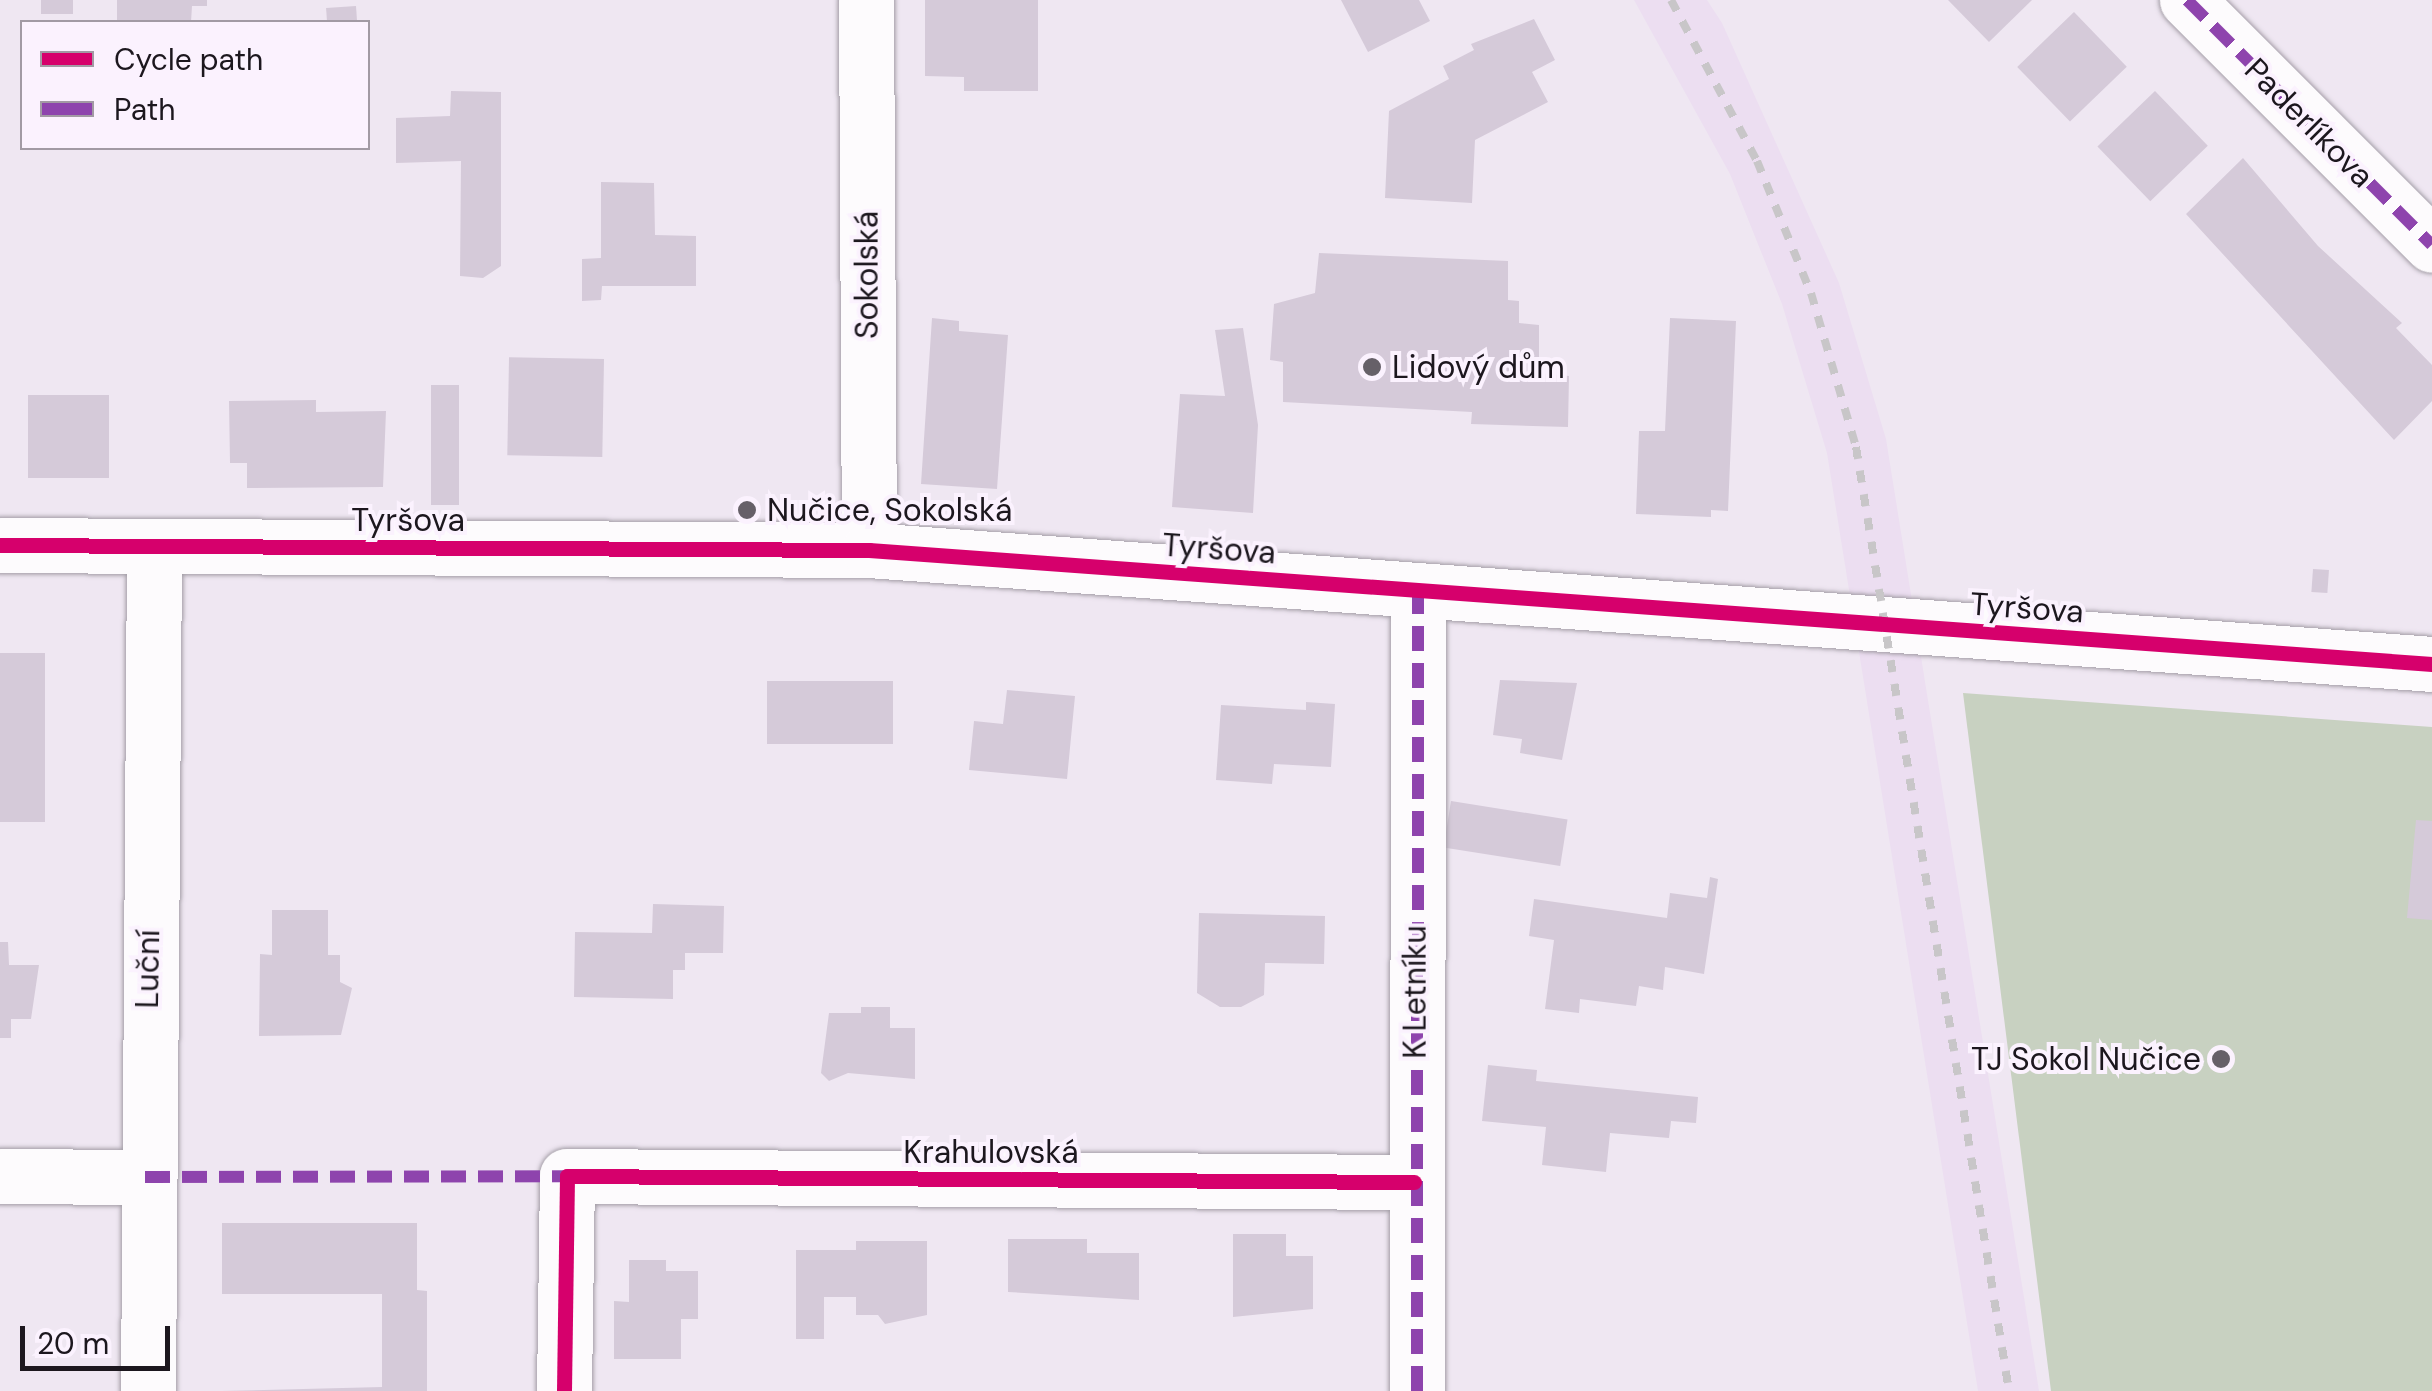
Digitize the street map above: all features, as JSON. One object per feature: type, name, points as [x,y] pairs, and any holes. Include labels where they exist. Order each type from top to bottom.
[{"type":"street","name":"Sokolská","points":[[866,0],[869,550]]},
{"type":"street","name":"Paderlíkova","points":[[2187,0],[2432,245]]},
{"type":"street","name":"Tyršova","points":[[0,545],[869,550],[2432,664]]},
{"type":"street","name":"Luční","points":[[148,1391],[144,1177],[154,546]]},
{"type":"street","name":"K Letníku","points":[[1417,1391],[1414,1182],[1418,593]]},
{"type":"street","points":[[0,1176],[144,1177]]},
{"type":"street","name":"Krahulovská","points":[[564,1391],[567,1176],[1414,1182]]},
{"type":"shaded area","points":[[1634,0],[1707,0],[1722,23],[1839,283],[1886,439],[2039,1391],[1978,1391],[1827,453],[1782,304],[1730,174]]},
{"type":"green space","name":"TJ Sokol Nučice","points":[[1963,693],[2432,727],[2432,1391],[2051,1391]]},
{"type":"building","points":[[41,0],[73,0],[73,14],[41,14]]},
{"type":"building","points":[[117,0],[207,0],[207,6],[192,6],[191,20],[117,20]]},
{"type":"building","points":[[925,0],[1038,0],[1038,91],[964,91],[964,77],[925,76]]},
{"type":"building","points":[[1341,0],[1419,0],[1430,21],[1368,52]]},
{"type":"building","points":[[1948,0],[2032,0],[1989,42]]},
{"type":"building","points":[[356,6],[357,20],[327,20],[326,8]]},
{"type":"building","points":[[2074,12],[2127,67],[2070,122],[2017,67]]},
{"type":"building","points":[[1534,19],[1555,60],[1532,72],[1548,102],[1475,140],[1472,203],[1385,198],[1389,111],[1449,79],[1443,66],[1474,50],[1471,44]]},
{"type":"building","points":[[451,91],[501,92],[501,266],[483,278],[460,276],[461,161],[396,163],[396,118],[450,116]]},
{"type":"building","points":[[2155,91],[2208,146],[2150,201],[2097,147]]},
{"type":"building","points":[[2243,158],[2318,246],[2402,323],[2396,328],[2432,365],[2432,401],[2394,440],[2186,214]]},
{"type":"building","points":[[601,182],[654,183],[655,235],[696,236],[696,286],[602,286],[601,300],[582,301],[582,259],[601,258]]},
{"type":"building","points":[[1319,253],[1508,261],[1508,300],[1519,301],[1519,323],[1539,325],[1539,373],[1569,376],[1568,427],[1471,424],[1472,412],[1283,402],[1283,362],[1270,360],[1274,304],[1315,293]]},
{"type":"building","points":[[932,318],[959,321],[959,331],[1008,335],[997,489],[921,484]]},
{"type":"building","points":[[1670,318],[1736,321],[1728,511],[1711,510],[1711,517],[1636,514],[1639,431],[1665,431]]},
{"type":"building","points":[[1243,328],[1258,425],[1253,513],[1172,507],[1180,394],[1225,396],[1215,330]]},
{"type":"building","points":[[509,357],[604,359],[602,457],[507,455]]},
{"type":"building","points":[[431,385],[459,385],[459,505],[431,505]]},
{"type":"building","points":[[28,395],[109,395],[109,478],[28,478]]},
{"type":"building","points":[[316,400],[316,412],[386,411],[383,487],[247,488],[247,463],[230,463],[229,401]]},
{"type":"building","points":[[2313,569],[2329,570],[2327,593],[2311,592]]},
{"type":"building","points":[[0,653],[45,653],[45,822],[0,822]]},
{"type":"building","points":[[1500,680],[1577,683],[1562,760],[1520,753],[1522,739],[1493,735]]},
{"type":"building","points":[[767,681],[893,681],[893,744],[767,744]]},
{"type":"building","points":[[1007,690],[1075,696],[1067,779],[969,770],[974,721],[1003,724]]},
{"type":"building","points":[[1306,702],[1335,704],[1331,767],[1274,764],[1272,784],[1216,780],[1221,705],[1306,710]]},
{"type":"building","points":[[1451,801],[1568,819],[1560,866],[1444,847]]},
{"type":"building","points":[[2416,820],[2432,821],[2432,920],[2407,918]]},
{"type":"building","points":[[1710,877],[1718,879],[1704,974],[1665,967],[1663,990],[1639,986],[1636,1006],[1580,999],[1579,1013],[1545,1009],[1554,940],[1529,936],[1534,899],[1667,918],[1670,893],[1707,898]]},
{"type":"building","points":[[653,904],[724,906],[723,953],[685,953],[685,970],[673,970],[673,999],[574,997],[575,932],[652,933]]},
{"type":"building","points":[[272,910],[328,910],[328,955],[340,955],[340,982],[352,988],[341,1035],[259,1036],[260,954],[272,955]]},
{"type":"building","points":[[1199,913],[1325,916],[1324,964],[1265,963],[1264,995],[1241,1007],[1220,1007],[1197,993]]},
{"type":"building","points":[[0,942],[8,942],[9,965],[39,965],[31,1019],[11,1019],[11,1038],[0,1038]]},
{"type":"building","points":[[861,1007],[890,1007],[890,1028],[915,1028],[915,1079],[848,1073],[829,1081],[821,1073],[829,1013],[861,1013]]},
{"type":"building","points":[[1488,1065],[1537,1070],[1536,1081],[1698,1097],[1696,1123],[1671,1121],[1669,1138],[1610,1133],[1606,1172],[1542,1165],[1546,1127],[1482,1121]]},
{"type":"building","points":[[222,1223],[417,1223],[417,1290],[427,1291],[427,1391],[222,1391],[382,1387],[382,1294],[222,1294]]},
{"type":"building","points":[[1233,1234],[1286,1234],[1286,1256],[1313,1256],[1313,1309],[1233,1317]]},
{"type":"building","points":[[1008,1239],[1087,1239],[1087,1253],[1139,1253],[1139,1300],[1008,1292]]},
{"type":"building","points":[[856,1241],[927,1241],[927,1315],[885,1324],[878,1315],[856,1315],[856,1297],[824,1297],[824,1339],[796,1339],[796,1250],[856,1250]]},
{"type":"building","points":[[629,1260],[666,1260],[666,1271],[698,1271],[698,1319],[681,1319],[681,1359],[614,1359],[614,1301],[629,1302]]},
{"type":"railway","points":[[1671,0],[1757,161],[1811,293],[1856,447],[2009,1391]]},
{"type":"marked path","points":[[2187,0],[2432,245]]},
{"type":"marked path","points":[[1417,1391],[1418,593]]},
{"type":"marked path","points":[[145,1177],[574,1176]]},
{"type":"cycle path","points":[[0,545],[869,550],[2432,664]]},
{"type":"cycle path","points":[[564,1391],[567,1176],[1414,1182]]},
{"type":"place","name":"Lidový dům","points":[[1372,367]]},
{"type":"place","name":"Nučice, Sokolská","points":[[747,510]]},
{"type":"place","name":"TJ Sokol Nučice","points":[[2221,1059]]}]
